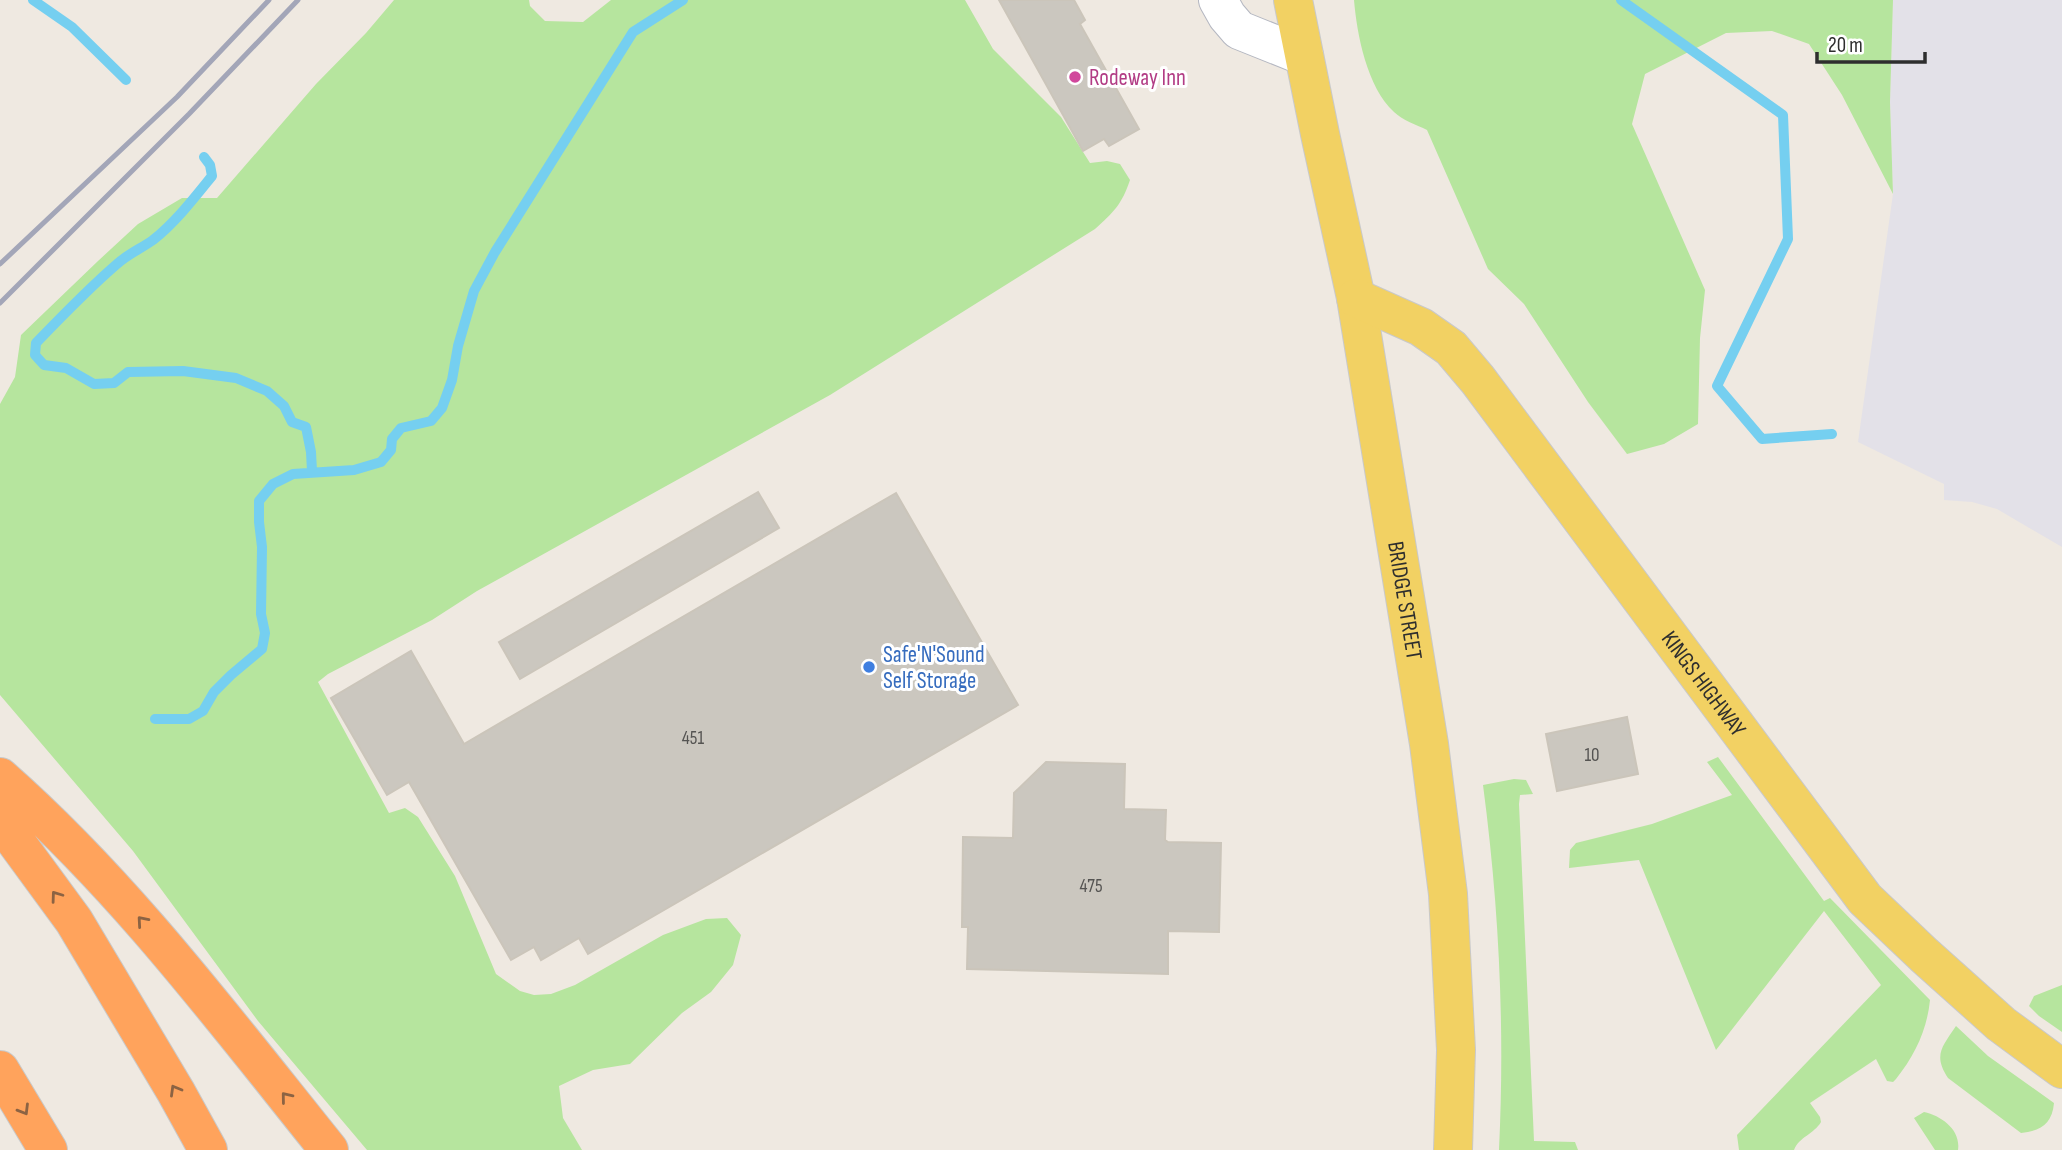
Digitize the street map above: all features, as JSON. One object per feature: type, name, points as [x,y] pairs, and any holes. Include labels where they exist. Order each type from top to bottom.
[{"type":"highway","points":[[0,778],[62,836],[119,896],[178,963],[329,1150]]},
{"type":"highway","points":[[0,820],[74,920],[208,1150]]},
{"type":"highway","points":[[0,1070],[48,1150]]},
{"type":"main road","name":"BRIDGE STREET","points":[[1293,0],[1356,298],[1429,744],[1448,894],[1456,1050],[1453,1150]]},
{"type":"main road","name":"KINGS HIGHWAY","points":[[1356,298],[1421,327],[1451,348],[1478,380],[1865,899],[2001,1024],[2062,1069]]},
{"type":"street","points":[[1217,0],[1239,30],[1304,56]]},
{"type":"shaded area","points":[[1893,0],[2062,0],[2062,547],[1997,509],[1972,502],[1944,500],[1944,484],[1858,442],[1893,194],[1890,102]]},
{"type":"green space","points":[[394,0],[529,0],[530,6],[545,21],[583,22],[611,0],[965,0],[993,49],[1061,117],[1090,163],[1107,161],[1120,164],[1130,180],[1117,207],[1095,229],[830,395],[318,682],[389,813],[405,808],[418,817],[455,876],[496,974],[520,991],[534,995],[551,994],[575,985],[663,935],[706,919],[727,918],[741,935],[733,965],[711,992],[682,1013],[630,1064],[593,1070],[559,1086],[563,1118],[582,1150],[367,1150],[258,1021],[133,851],[0,695],[0,404],[15,377],[21,335],[138,224],[182,198],[217,198],[316,84]]},
{"type":"green space","points":[[1354,0],[1893,0],[1890,102],[1893,194],[1842,95],[1809,44],[1772,31],[1726,33],[1645,74],[1632,124],[1705,290],[1700,338],[1698,424],[1664,444],[1627,454],[1588,402],[1524,304],[1488,269],[1427,130],[1397,115],[1377,89],[1365,60]]},
{"type":"green space","points":[[1718,757],[1824,901],[1830,898],[1930,1000],[1919,1042],[1896,1079],[1893,1082],[1887,1081],[1876,1059],[1810,1103],[1821,1122],[1794,1150],[1739,1150],[1737,1135],[1881,985],[1824,911],[1716,1050],[1639,860],[1569,868],[1570,850],[1576,843],[1652,824],[1732,795],[1707,762]]},
{"type":"green space","points":[[1514,779],[1526,780],[1533,794],[1520,795],[1519,804],[1534,1141],[1575,1142],[1578,1150],[1499,1150],[1501,1012],[1493,876],[1483,785]]},
{"type":"green space","points":[[2062,985],[2062,1032],[2029,1006],[2034,996]]},
{"type":"green space","points":[[1956,1026],[1988,1056],[2054,1103],[2051,1116],[2044,1125],[2021,1133],[1948,1078],[1940,1057]]},
{"type":"green space","points":[[1924,1112],[1949,1125],[1956,1136],[1958,1150],[1935,1150],[1914,1118]]},
{"type":"building","name":"Rodeway Inn","points":[[999,0],[1074,0],[1085,20],[1080,24],[1139,129],[1109,146],[1104,139],[1083,151]]},
{"type":"building","points":[[758,492],[779,528],[520,679],[499,642]]},
{"type":"building","points":[[896,493],[1018,705],[588,954],[579,938],[541,960],[534,947],[511,960],[409,782],[387,795],[331,698],[411,651],[464,744]]},
{"type":"building","points":[[1627,717],[1638,774],[1557,791],[1546,734]]},
{"type":"building","points":[[1046,762],[1125,764],[1124,809],[1166,810],[1165,840],[1168,842],[1221,843],[1219,932],[1168,931],[1168,974],[967,969],[968,927],[962,927],[963,837],[1013,838],[1014,793]]},
{"type":"waterway","points":[[33,0],[72,27],[126,80]]},
{"type":"waterway","points":[[155,719],[189,719],[203,711],[214,692],[262,649],[265,633],[261,614],[262,547],[259,501],[273,484],[293,474],[354,470],[381,462],[391,450],[392,439],[401,428],[431,421],[442,408],[452,380],[458,346],[474,291],[495,252],[633,32],[683,0]]},
{"type":"waterway","points":[[1621,0],[1783,115],[1788,239],[1717,386],[1762,439],[1832,434]]},
{"type":"waterway","points":[[204,157],[210,165],[212,176],[192,201],[161,233],[121,260],[76,302],[36,343],[35,355],[44,365],[66,368],[94,384],[114,383],[128,372],[183,371],[236,378],[267,391],[284,406],[292,422],[306,427],[312,471]]},
{"type":"railway","points":[[0,264],[177,97],[269,0]]},
{"type":"railway","points":[[0,303],[189,114],[298,0]]},
{"type":"place","name":"Rodeway Inn","points":[[1075,77]]},
{"type":"place","name":"Safe'N'Sound Self Storage","points":[[869,667]]}]
